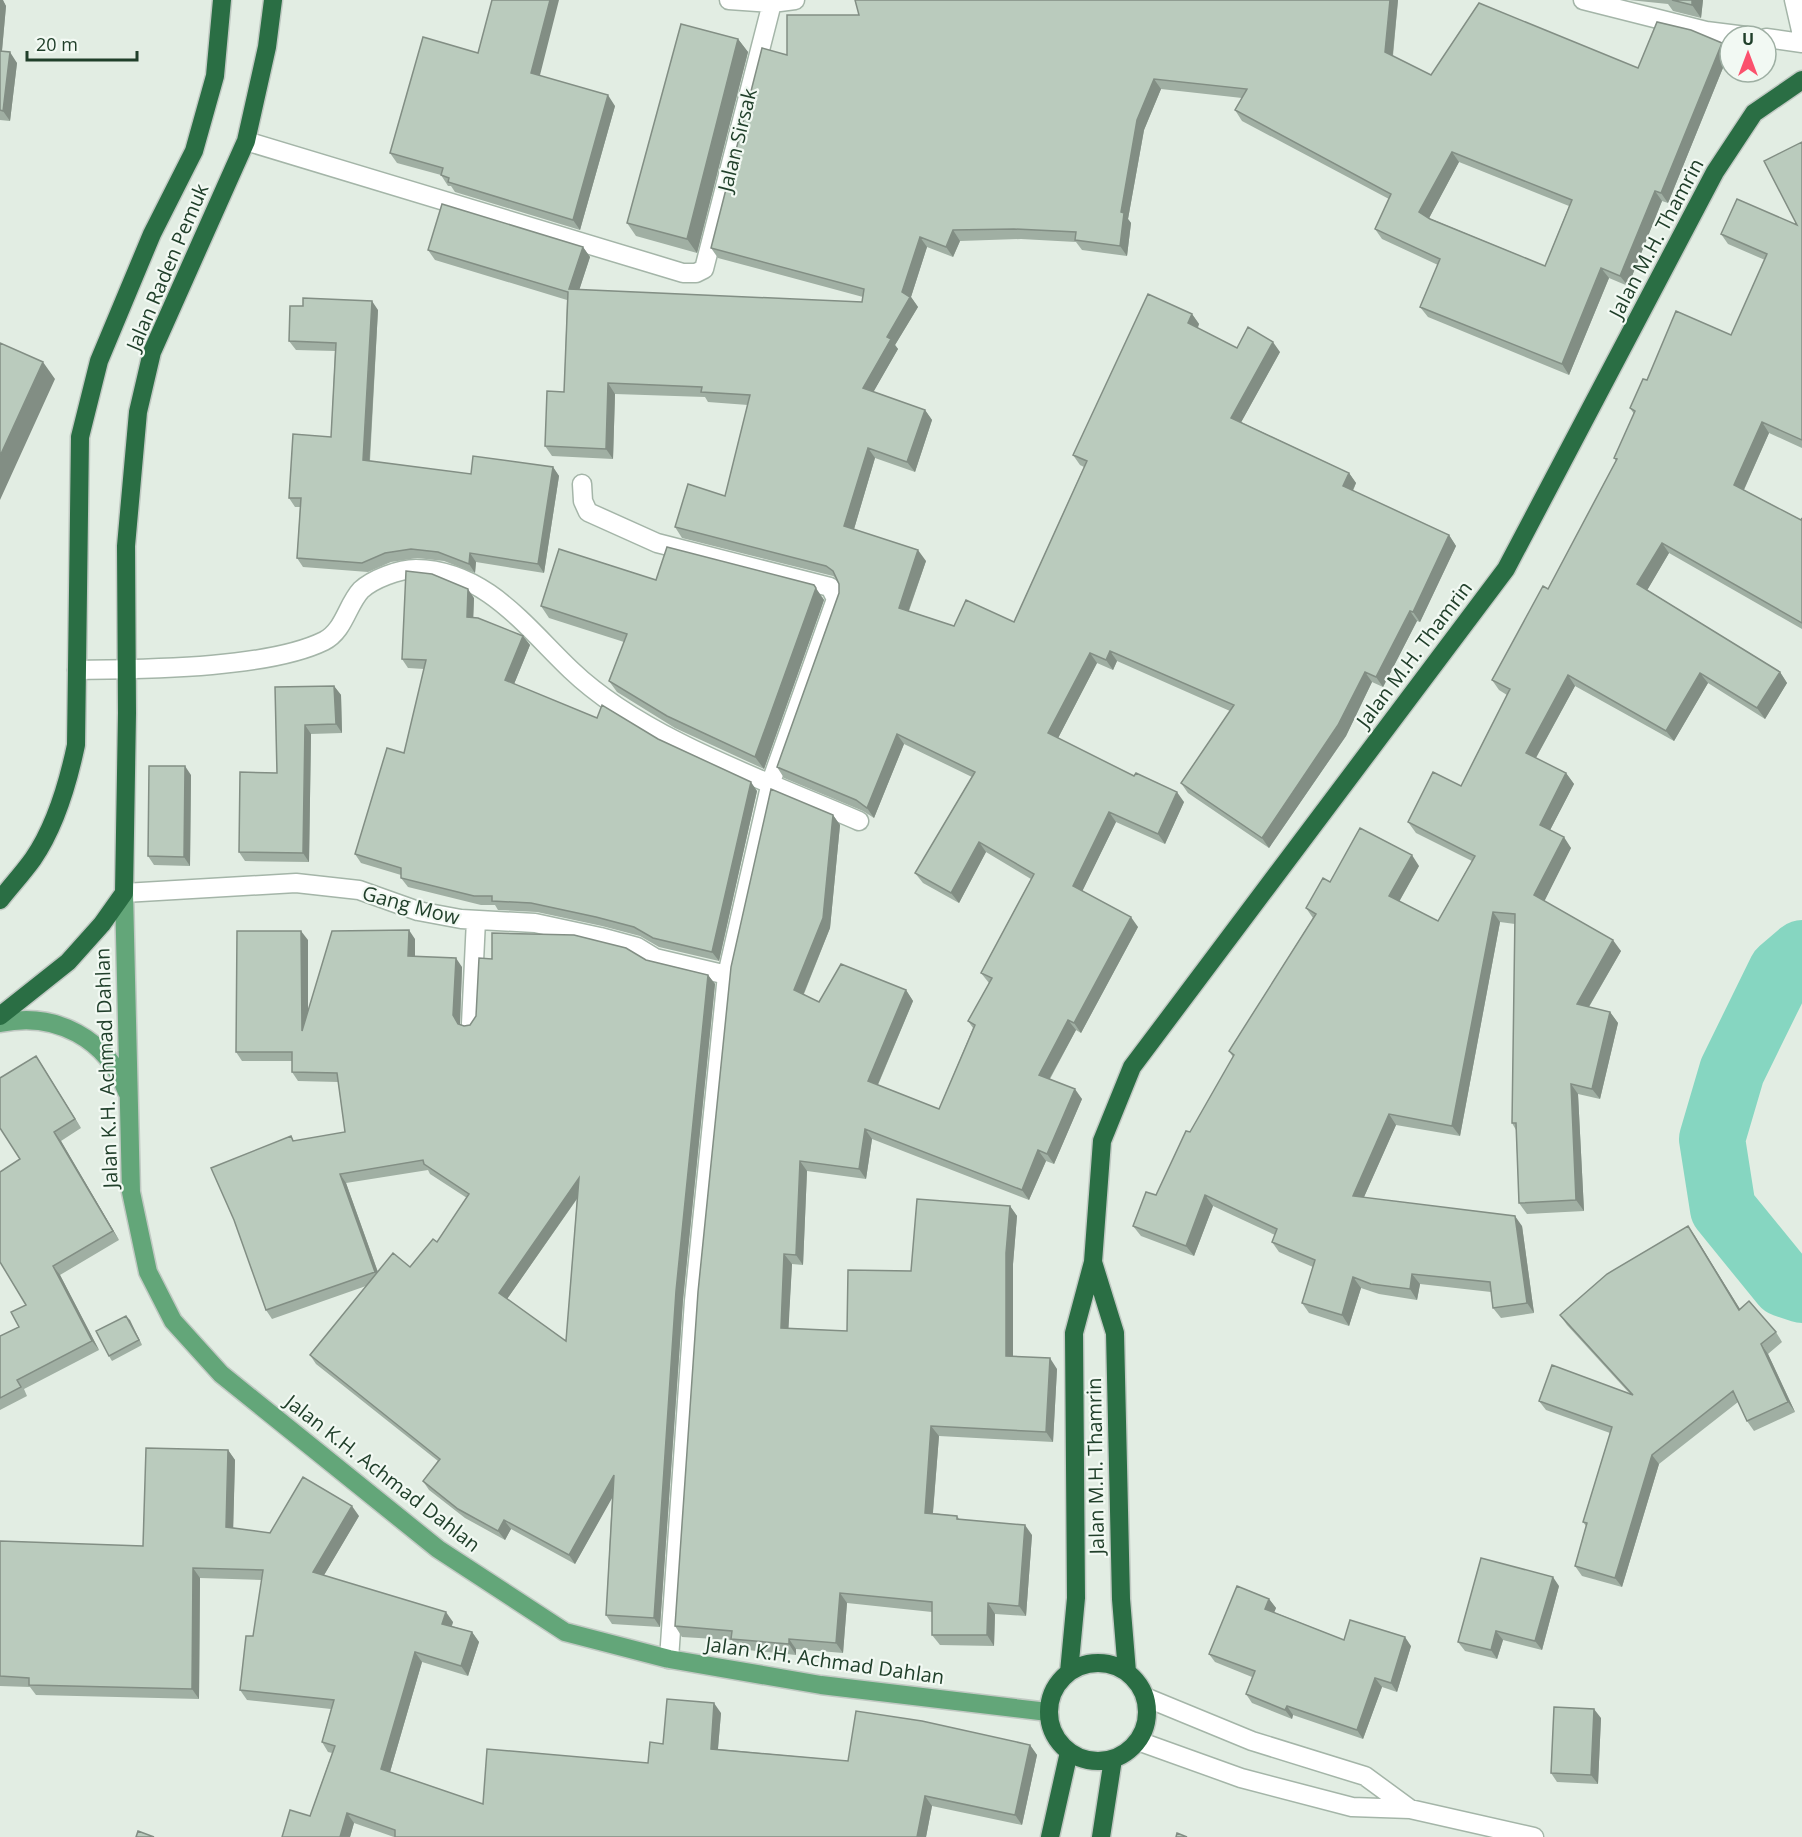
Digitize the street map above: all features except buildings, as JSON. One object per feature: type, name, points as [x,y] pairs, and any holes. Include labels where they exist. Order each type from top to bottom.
[{"type":"highway","name":"Jalan Raden Pemuk","points":[[0,900],[34,858],[57,810],[70,771],[76,745],[80,437],[99,361],[152,234],[194,151],[215,76],[222,0]]},
{"type":"highway","name":"Jalan Raden Pemuk","points":[[124,893],[126,546],[138,412],[152,352],[246,141],[267,47],[273,0]]},
{"type":"highway","name":"Jalan M.H. Thamrin","points":[[1069,1672],[1076,1598],[1074,1333],[1093,1262],[1102,1141],[1132,1067],[1506,569],[1715,172],[1754,113],[1802,80]]},
{"type":"highway","points":[[0,1016],[68,962],[102,924],[124,893]]},
{"type":"highway","name":"Jalan M.H. Thamrin","points":[[1093,1262],[1115,1333],[1121,1599],[1127,1672]]},
{"type":"highway","points":[[1098,1663],[1113,1665],[1127,1672],[1138,1683],[1145,1697],[1148,1712],[1145,1727],[1138,1741],[1127,1752],[1113,1760],[1098,1762],[1083,1760],[1069,1752],[1058,1741],[1051,1727],[1048,1712],[1054,1690],[1069,1672],[1083,1665],[1098,1663]]},
{"type":"highway","points":[[1050,1837],[1069,1752]]},
{"type":"highway","points":[[1101,1837],[1113,1760]]},
{"type":"main road","name":"Jalan K.H. Achmad Dahlan","points":[[124,893],[131,1192],[148,1272],[173,1321],[220,1374],[438,1549],[564,1632],[669,1659],[821,1685],[1048,1712]]},
{"type":"main road","points":[[0,1023],[24,1019],[44,1021],[83,1035],[113,1062],[130,1099]]},
{"type":"street","points":[[729,0],[772,3],[795,0]]},
{"type":"street","points":[[1583,0],[1718,32]]},
{"type":"street","points":[[1794,0],[1802,35]]},
{"type":"street","name":"Jalan Sirsak","points":[[246,141],[683,273],[696,273],[704,268],[772,3]]},
{"type":"street","points":[[1778,40],[1802,43]]},
{"type":"street","points":[[582,484],[583,501],[588,512],[657,543],[830,587],[836,599],[833,613],[771,782],[727,975],[694,1301],[669,1659]]},
{"type":"street","points":[[77,670],[198,664],[288,653],[326,641],[335,633],[361,590],[390,575],[414,569],[454,573],[477,585],[525,622],[572,671],[615,704],[682,743],[859,821]]},
{"type":"street","name":"Gang Mow","points":[[124,893],[296,883],[359,890],[418,911],[476,920],[535,923],[589,935],[637,947],[664,960],[727,975]]},
{"type":"street","points":[[471,1024],[476,920]]},
{"type":"street","points":[[1145,1697],[1252,1741],[1365,1776],[1410,1809]]},
{"type":"street","points":[[1138,1741],[1241,1778],[1352,1807],[1410,1809],[1534,1837]]},
{"type":"waterway","points":[[1802,953],[1781,971],[1732,1071],[1712,1139],[1723,1209],[1784,1284],[1802,1290]]}]
